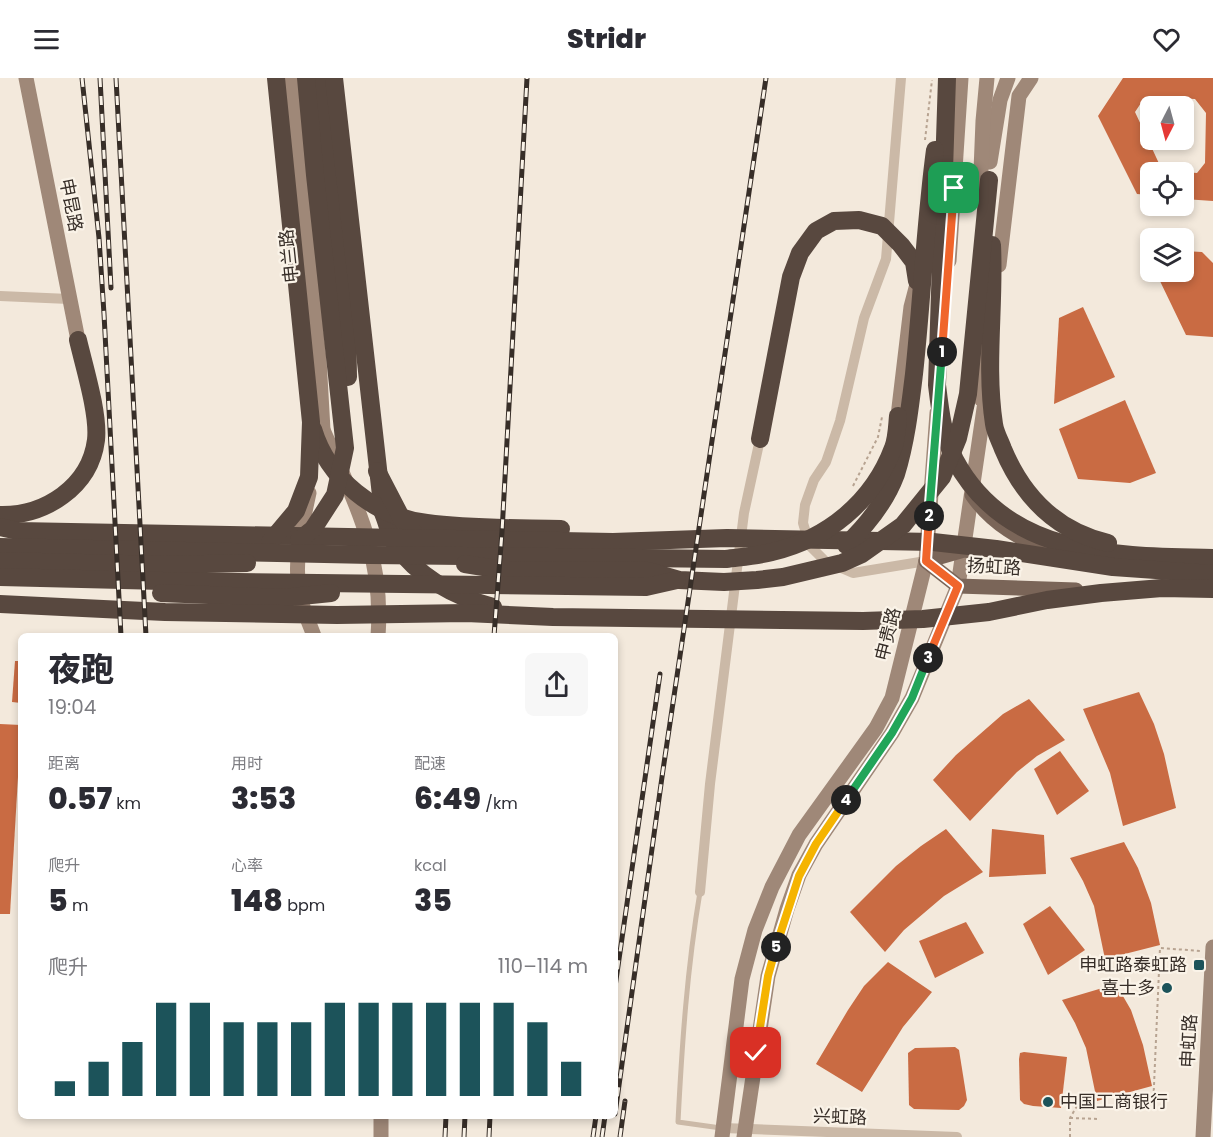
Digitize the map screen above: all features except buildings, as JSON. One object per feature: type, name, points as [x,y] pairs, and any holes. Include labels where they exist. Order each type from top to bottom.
[{"type":"highway","points":[[276,78],[317,442],[327,461],[347,485],[361,497],[393,514],[426,523],[612,530],[727,538],[933,542],[996,549],[1103,566],[1162,564],[1213,558]]},
{"type":"highway","points":[[306,78],[345,448]]},
{"type":"highway","points":[[0,561],[165,565],[244,564],[283,553],[313,529],[335,495],[345,448],[348,388],[347,320],[328,173],[319,78]]},
{"type":"highway","points":[[333,78],[362,320],[377,471],[383,513],[395,543],[424,576],[470,601],[511,613],[553,617]]},
{"type":"highway","points":[[812,571],[835,556],[862,529],[875,513],[895,475],[909,410],[922,306],[930,188],[946,78]]},
{"type":"highway","points":[[946,78],[937,385],[942,422],[954,459],[975,490],[1001,514],[1031,533],[1064,545],[1213,574]]},
{"type":"highway","points":[[377,471],[403,521],[420,540],[443,556],[469,566],[502,570],[648,572],[679,580],[724,582],[757,580],[812,571],[842,563],[862,554],[903,525],[942,477],[958,438],[968,394],[988,180]]},
{"type":"highway","points":[[988,180],[994,282],[990,377],[994,426],[1011,467],[1030,498],[1062,525],[1091,539],[1162,564]]},
{"type":"highway","points":[[760,439],[791,277],[800,253],[816,231],[834,221],[859,220],[882,226],[914,262],[922,306]]},
{"type":"highway","points":[[347,320],[367,388]]},
{"type":"highway","points":[[0,515],[38,510],[69,492],[88,466],[96,439],[93,403],[78,340]]},
{"type":"highway","points":[[0,547],[359,555],[726,559],[771,553],[799,544],[827,530],[848,515],[868,492],[885,465],[894,447],[898,416]]},
{"type":"highway","points":[[163,581],[215,572],[272,541],[296,511],[309,477],[317,426]]},
{"type":"highway","points":[[0,527],[18,531],[161,535],[613,542],[727,538]]},
{"type":"highway","points":[[0,578],[646,587],[679,580]]},
{"type":"highway","points":[[0,587],[282,598],[417,584]]},
{"type":"highway","points":[[0,604],[165,612],[337,615],[466,613],[553,617],[852,621],[913,619],[989,612],[1047,600],[1101,593],[1162,588],[1213,589]]},
{"type":"main road","name":"申昆路","points":[[26,78],[78,340]]},
{"type":"main road","name":"申兰路","points":[[291,78],[319,359],[317,426],[297,565],[299,593],[313,633]]},
{"type":"main road","name":"申贵路","points":[[722,1133],[742,979],[755,930],[772,887],[799,835],[876,728],[892,698],[926,561],[961,78]]},
{"type":"main road","name":"申贵路","points":[[960,100],[967,78]]},
{"type":"main road","points":[[982,414],[978,263],[983,121],[987,78]]},
{"type":"main road","points":[[988,180],[1000,100],[1008,78]]},
{"type":"main road","points":[[745,1134],[768,976],[799,876],[816,844],[892,733],[912,698],[958,586],[972,495],[1019,96],[1031,78]]},
{"type":"main road","points":[[935,235],[944,143],[960,100]]},
{"type":"main road","points":[[898,416],[911,307],[922,262],[954,188]]},
{"type":"main road","name":"申兰路","points":[[317,426],[360,513],[376,566],[379,601],[378,633]]},
{"type":"main road","points":[[972,495],[985,513],[1005,529],[1059,556]]},
{"type":"main road","points":[[302,528],[311,513],[329,504],[346,507],[360,513]]},
{"type":"main road","name":"扬虹路","points":[[926,561],[964,550],[1213,565]]},
{"type":"main road","name":"扬虹路","points":[[926,561],[958,586],[1213,596]]},
{"type":"main road","name":"申虹路","points":[[1203,1137],[1208,949]]},
{"type":"main road","points":[[381,1119],[381,1137]]},
{"type":"street","points":[[901,78],[886,259],[864,318],[840,421],[826,462],[814,480],[805,505],[803,524],[810,546],[825,561],[853,573],[926,561]]},
{"type":"street","points":[[0,296],[69,299]]},
{"type":"street","points":[[700,892],[710,783],[744,513],[760,439]]},
{"type":"street","name":"兴虹路","points":[[722,1133],[957,1137]]},
{"type":"lane","points":[[700,892],[684,1012],[678,1122],[722,1133]]},
{"type":"path","points":[[1070,1137],[1070,1118],[1077,1106],[1153,1108],[1160,948],[1208,949]]},
{"type":"path","points":[[1070,1118],[1100,1119]]},
{"type":"railway","points":[[82,78],[99,238],[121,633]]},
{"type":"railway","points":[[100,78],[111,288]]},
{"type":"railway","points":[[116,78],[146,633]]},
{"type":"railway","points":[[494,633],[502,532],[527,78]]},
{"type":"railway","points":[[618,1092],[663,770],[766,78]]},
{"type":"railway","points":[[618,966],[660,674]]},
{"type":"railway","points":[[620,1137],[625,1101]]},
{"type":"railway","points":[[445,1137],[446,1119]]},
{"type":"railway","points":[[464,1137],[465,1119]]},
{"type":"railway","points":[[489,1137],[490,1119]]},
{"type":"railway","points":[[593,1137],[596,1119]]},
{"type":"railway","points":[[602,1137],[605,1119]]},
{"type":"place","name":"申虹路泰虹路","points":[[1199,965]]},
{"type":"place","name":"喜士多","points":[[1167,988]]},
{"type":"place","name":"中国工商银行","points":[[1048,1102]]},
{"type":"route","points":[[756,1053],[768,976],[799,876],[816,844],[892,733],[912,698],[958,586],[926,561],[954,188]]}]
